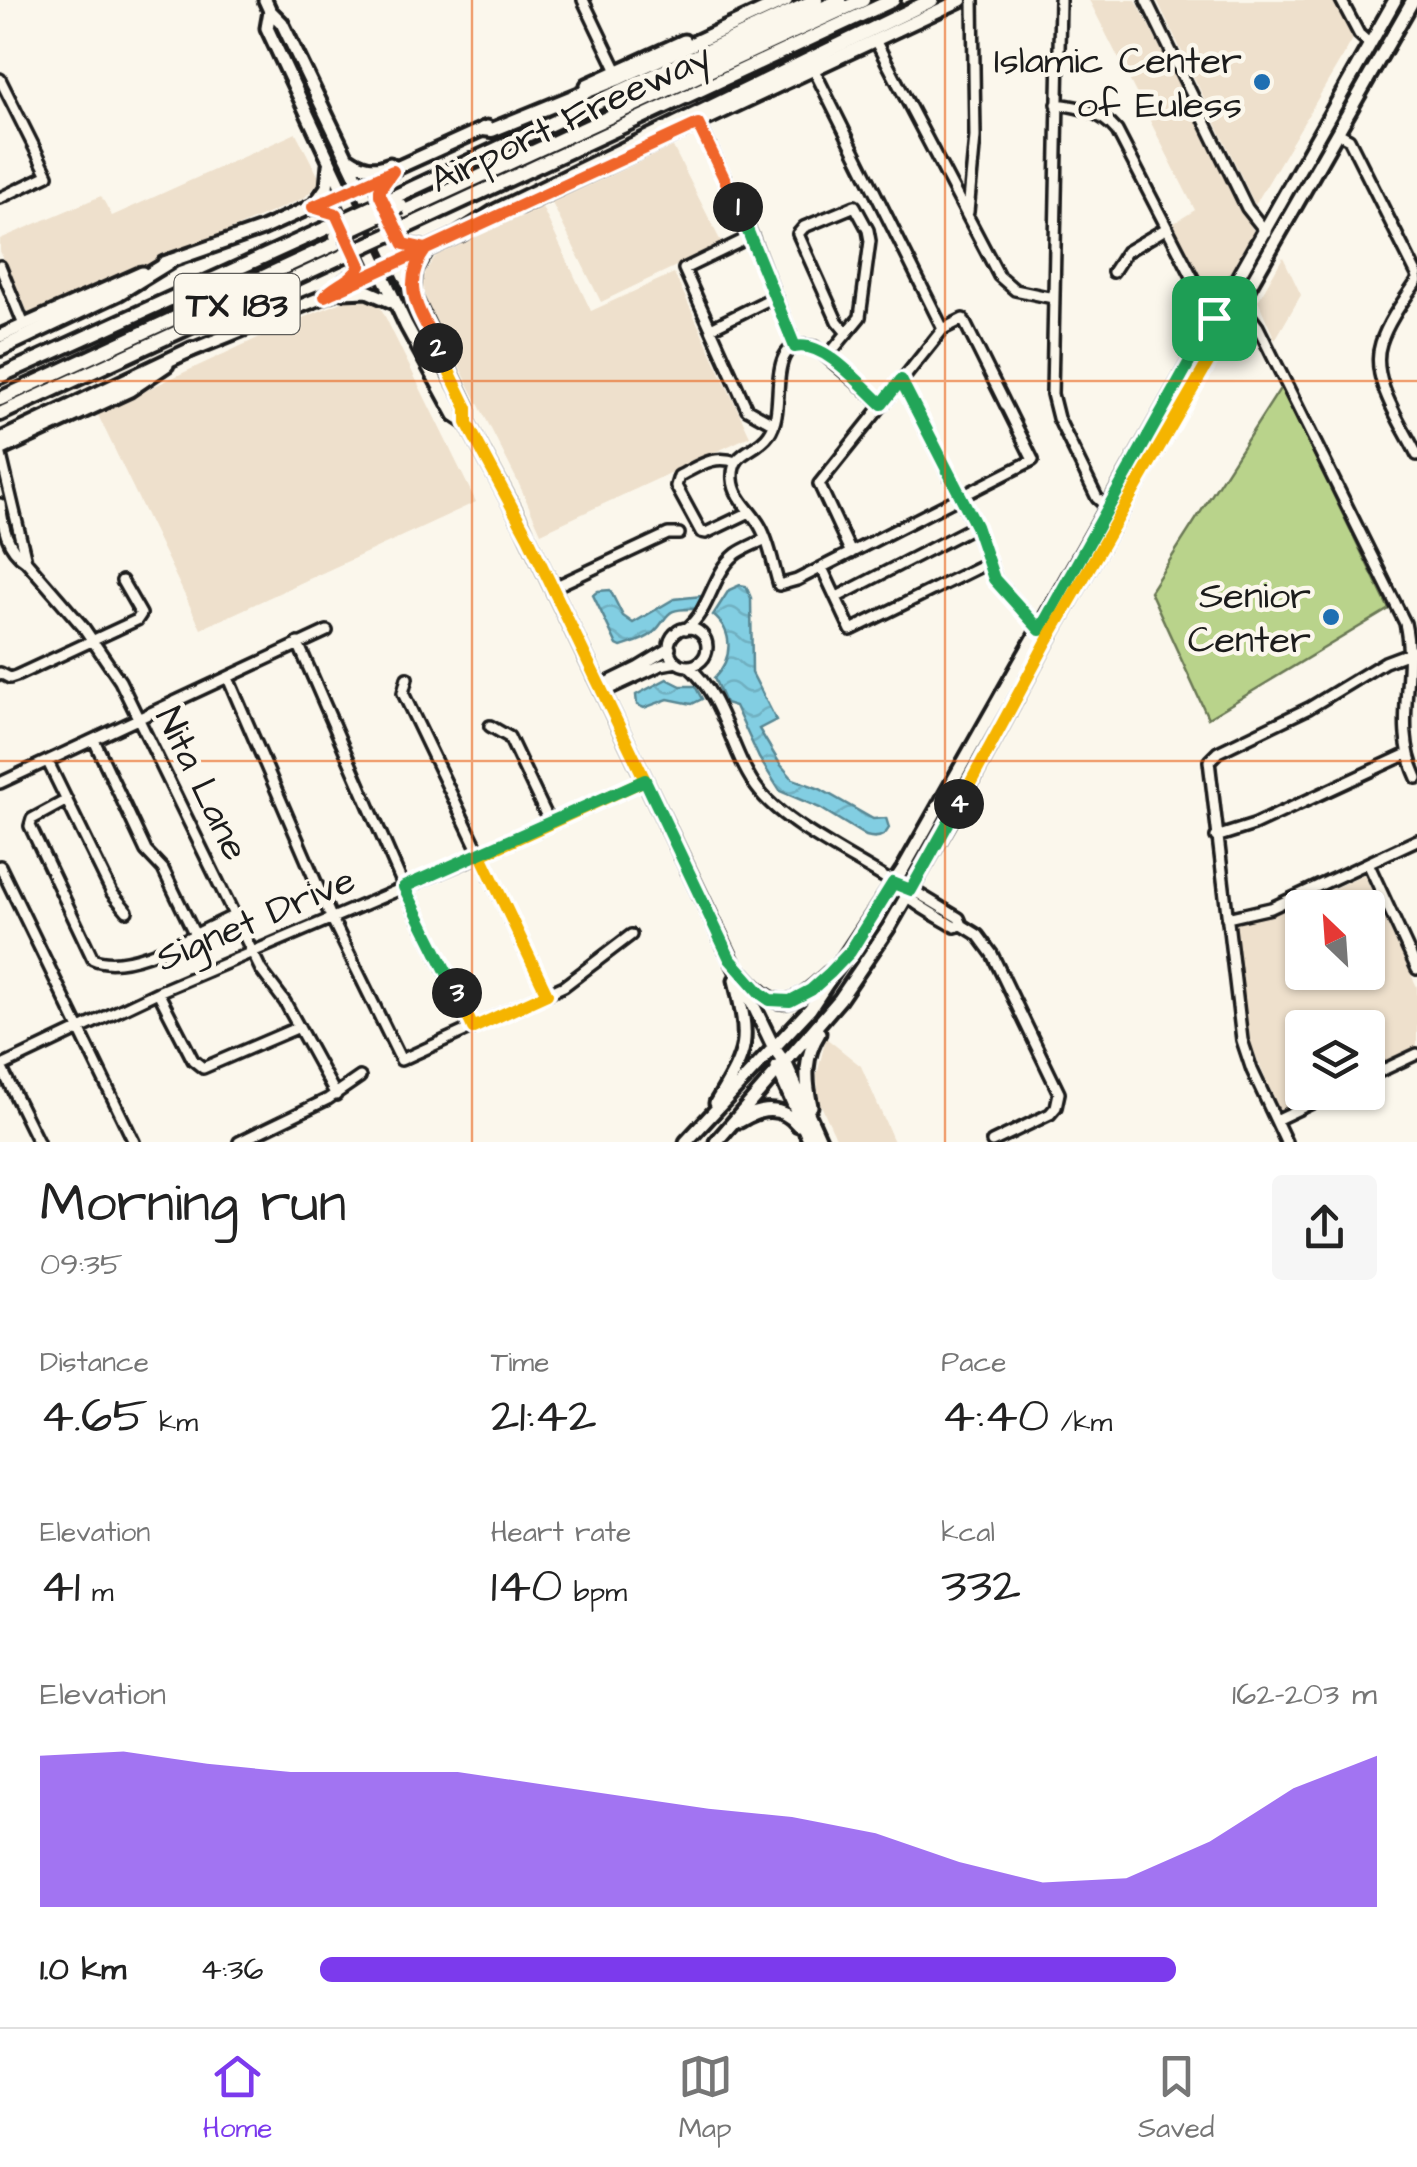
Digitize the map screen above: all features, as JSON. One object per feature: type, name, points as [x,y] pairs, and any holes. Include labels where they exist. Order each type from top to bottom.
[{"type":"highway","points":[[483,129],[492,130],[595,88],[786,0]]},
{"type":"highway","name":"Airport Freeway","points":[[0,376],[338,240],[816,0]]},
{"type":"highway","points":[[402,210],[840,0]]},
{"type":"highway","points":[[402,210],[863,0]]},
{"type":"highway","name":"Airport Freeway","points":[[0,414],[402,210],[893,0]]},
{"type":"highway","points":[[460,234],[496,211],[932,0]]},
{"type":"highway","points":[[0,391],[338,240]]},
{"type":"highway","points":[[0,399],[338,240]]},
{"type":"highway","points":[[0,349],[118,294],[171,260]]},
{"type":"highway","points":[[0,439],[192,349]]},
{"type":"main road","points":[[0,336],[171,260],[262,229],[344,194],[773,0]]},
{"type":"main road","points":[[0,451],[130,390],[192,349],[329,294],[961,0]]},
{"type":"main road","points":[[686,1142],[810,1009],[893,883],[1240,307],[1270,236],[1395,0]]},
{"type":"main road","points":[[1114,511],[1224,298],[1338,133],[1414,0]]},
{"type":"main road","points":[[267,5],[282,23],[467,408],[467,423],[552,588],[814,1138]]},
{"type":"main road","points":[[267,5],[267,28],[379,271],[455,415],[467,423]]},
{"type":"main road","points":[[345,156],[368,169],[380,169],[427,148],[441,148]]},
{"type":"main road","points":[[313,207],[326,187],[329,162]]},
{"type":"main road","points":[[393,171],[380,195],[404,244],[426,249]]},
{"type":"main road","points":[[313,207],[336,214],[360,266],[349,280],[334,286],[329,294]]},
{"type":"main road","points":[[412,297],[416,270],[426,249]]},
{"type":"main road","points":[[329,294],[367,291],[395,303]]},
{"type":"main road","points":[[814,1138],[806,1072],[808,1054],[909,894],[1043,636]]},
{"type":"main road","points":[[733,965],[764,997],[790,1001],[811,990],[850,952]]},
{"type":"main road","points":[[702,1124],[744,1052],[746,1026],[733,965]]},
{"type":"main road","points":[[716,1142],[840,999]]},
{"type":"main road","points":[[732,1125],[762,1110],[782,1111],[814,1138]]},
{"type":"street","points":[[583,0],[617,72]]},
{"type":"street","points":[[968,215],[974,136],[974,0]]},
{"type":"street","points":[[1060,0],[1053,404],[1098,498],[1114,511]]},
{"type":"street","points":[[1146,0],[1248,208],[1270,236]]},
{"type":"street","points":[[1341,0],[1358,34],[1370,44]]},
{"type":"street","points":[[875,40],[1004,283],[1053,298]]},
{"type":"street","points":[[814,70],[941,324]]},
{"type":"street","points":[[0,79],[48,175],[0,198]]},
{"type":"street","points":[[1058,104],[1086,108],[1112,124],[1123,139],[1214,318]]},
{"type":"street","points":[[698,124],[752,236],[795,347]]},
{"type":"street","points":[[1338,133],[1349,138],[1417,278],[1381,342],[1378,361],[1383,384],[1417,455]]},
{"type":"street","points":[[828,356],[847,333],[860,317],[870,241],[855,206],[804,227],[798,234],[837,321],[847,333]]},
{"type":"street","points":[[868,230],[888,220]]},
{"type":"street","points":[[1113,272],[1126,252],[1167,228]]},
{"type":"street","points":[[752,236],[684,269],[747,409],[774,424]]},
{"type":"street","points":[[0,266],[24,325]]},
{"type":"street","points":[[711,328],[774,297]]},
{"type":"street","points":[[1224,298],[1240,307],[1258,326],[1404,623],[1413,652],[1404,735],[1417,778]]},
{"type":"street","points":[[852,553],[819,484],[901,380],[941,324],[963,320],[1033,456],[1030,464],[961,498],[852,553],[822,568],[785,586],[779,585],[765,539],[734,487],[732,473],[744,451],[768,438],[774,424],[780,402],[779,362],[795,347],[815,347],[882,404]]},
{"type":"street","points":[[901,380],[976,526],[988,554],[987,563],[1000,586],[1043,636]]},
{"type":"street","name":"Nita Lane","points":[[0,451],[26,561]]},
{"type":"street","points":[[736,462],[712,459],[679,476],[676,482],[701,532],[706,534],[750,512]]},
{"type":"street","name":"Nita Lane","points":[[0,504],[14,553],[26,561],[94,640],[140,720],[251,951],[336,1095]]},
{"type":"street","points":[[837,597],[976,526]]},
{"type":"street","points":[[552,588],[668,534],[679,534]]},
{"type":"street","points":[[601,689],[670,648],[672,638],[686,629],[710,597],[726,565],[737,554],[765,539]]},
{"type":"street","points":[[822,568],[851,630],[987,563]]},
{"type":"street","points":[[0,673],[16,676],[132,623],[141,614],[122,581]]},
{"type":"street","points":[[710,597],[702,634],[711,696],[760,793],[787,816],[954,927],[962,925],[978,935],[992,954],[1059,1094],[1050,1114],[992,1142]]},
{"type":"street","points":[[686,629],[702,634]]},
{"type":"street","points":[[0,784],[326,630]]},
{"type":"street","points":[[298,643],[404,887],[473,1028]]},
{"type":"street","points":[[670,648],[711,696]]},
{"type":"street","points":[[1286,1142],[1242,1040],[1208,767],[1214,754],[1332,696],[1384,662],[1413,652]]},
{"type":"street","points":[[601,689],[661,665],[703,659]]},
{"type":"street","points":[[228,678],[331,917],[402,1060],[564,986],[632,934]]},
{"type":"street","points":[[407,678],[403,693],[547,994]]},
{"type":"street","points":[[490,726],[509,738],[550,823]]},
{"type":"street","points":[[94,740],[146,851],[163,870],[194,933]]},
{"type":"street","points":[[1216,837],[1254,825],[1407,754]]},
{"type":"street","points":[[48,762],[112,894],[127,911]]},
{"type":"street","name":"Signet Drive","points":[[0,1066],[158,992],[481,855],[645,780]]},
{"type":"street","points":[[67,800],[32,818],[30,826],[93,959],[130,962],[233,916]]},
{"type":"street","points":[[1227,918],[1271,908],[1417,840]]},
{"type":"street","points":[[1368,863],[1417,970]]},
{"type":"street","points":[[0,866],[134,1142]]},
{"type":"street","points":[[158,992],[193,1060],[203,1068],[298,1027]]},
{"type":"street","points":[[1385,1069],[1417,1054]]},
{"type":"street","points":[[0,1066],[36,1142]]},
{"type":"street","points":[[238,1142],[336,1095],[360,1078]]},
{"type":"street","points":[[1276,1120],[1297,1110]]},
{"type":"shaded area","points":[[1089,0],[1136,0],[1253,230],[1253,237],[1215,300],[1206,296],[1171,225],[1195,210]]},
{"type":"shaded area","points":[[1157,0],[1333,0],[1353,39],[1255,205]]},
{"type":"shaded area","points":[[296,133],[321,181],[304,198],[30,317],[0,251],[0,239],[101,196],[112,216]]},
{"type":"shaded area","points":[[672,145],[722,244],[601,302],[551,201]]},
{"type":"shaded area","points":[[541,205],[591,311],[674,273],[750,436],[541,533],[421,291],[420,280],[437,254]]},
{"type":"shaded area","points":[[1283,257],[1301,295],[1275,340],[1258,301]]},
{"type":"shaded area","points":[[352,298],[377,300],[476,502],[201,629],[97,413]]},
{"type":"shaded area","points":[[1364,874],[1372,890],[1330,890]]},
{"type":"shaded area","points":[[1285,911],[1285,990],[1385,990],[1385,919],[1417,987],[1417,1046],[1385,1061],[1385,1010],[1285,1010],[1285,1107],[1279,1110],[1251,1045],[1233,925]]},
{"type":"shaded area","points":[[826,1038],[861,1066],[894,1142],[838,1142],[819,1101],[817,1075]]},
{"type":"green space","points":[[1281,387],[1389,609],[1208,718],[1150,591]]},
{"type":"water","points":[[746,586],[751,598],[752,673],[776,720],[759,729],[793,779],[820,789],[873,819],[886,818],[889,828],[882,836],[866,836],[820,808],[780,791],[759,758],[735,706],[725,703],[714,678],[725,663],[728,637],[713,615],[729,590]]},
{"type":"water","points":[[610,590],[623,616],[633,623],[674,599],[702,596],[695,609],[672,612],[650,635],[621,647],[593,595]]},
{"type":"water","points":[[667,679],[681,686],[695,686],[702,699],[692,704],[668,699],[644,708],[637,705],[636,695]]},
{"type":"place","name":"Islamic Center of Euless","points":[[1262,82]]},
{"type":"place","name":"Senior Center","points":[[1331,617]]},
{"type":"route","points":[[1214,318],[1040,630],[994,579],[976,526],[901,380],[882,404],[822,351],[806,344],[795,347],[752,236],[698,124],[446,240],[426,249],[405,258],[325,296],[334,286],[349,280],[360,266],[336,214],[313,207],[393,171],[380,195],[404,244],[426,249],[412,282],[412,297],[467,408],[467,423],[528,537],[645,780],[481,855],[547,994],[473,1028],[404,887],[645,780],[730,959],[760,993],[770,1000],[790,1001],[811,990],[830,973],[850,952],[893,883],[911,890],[1047,641],[1240,307],[1224,298],[1214,318]]}]
